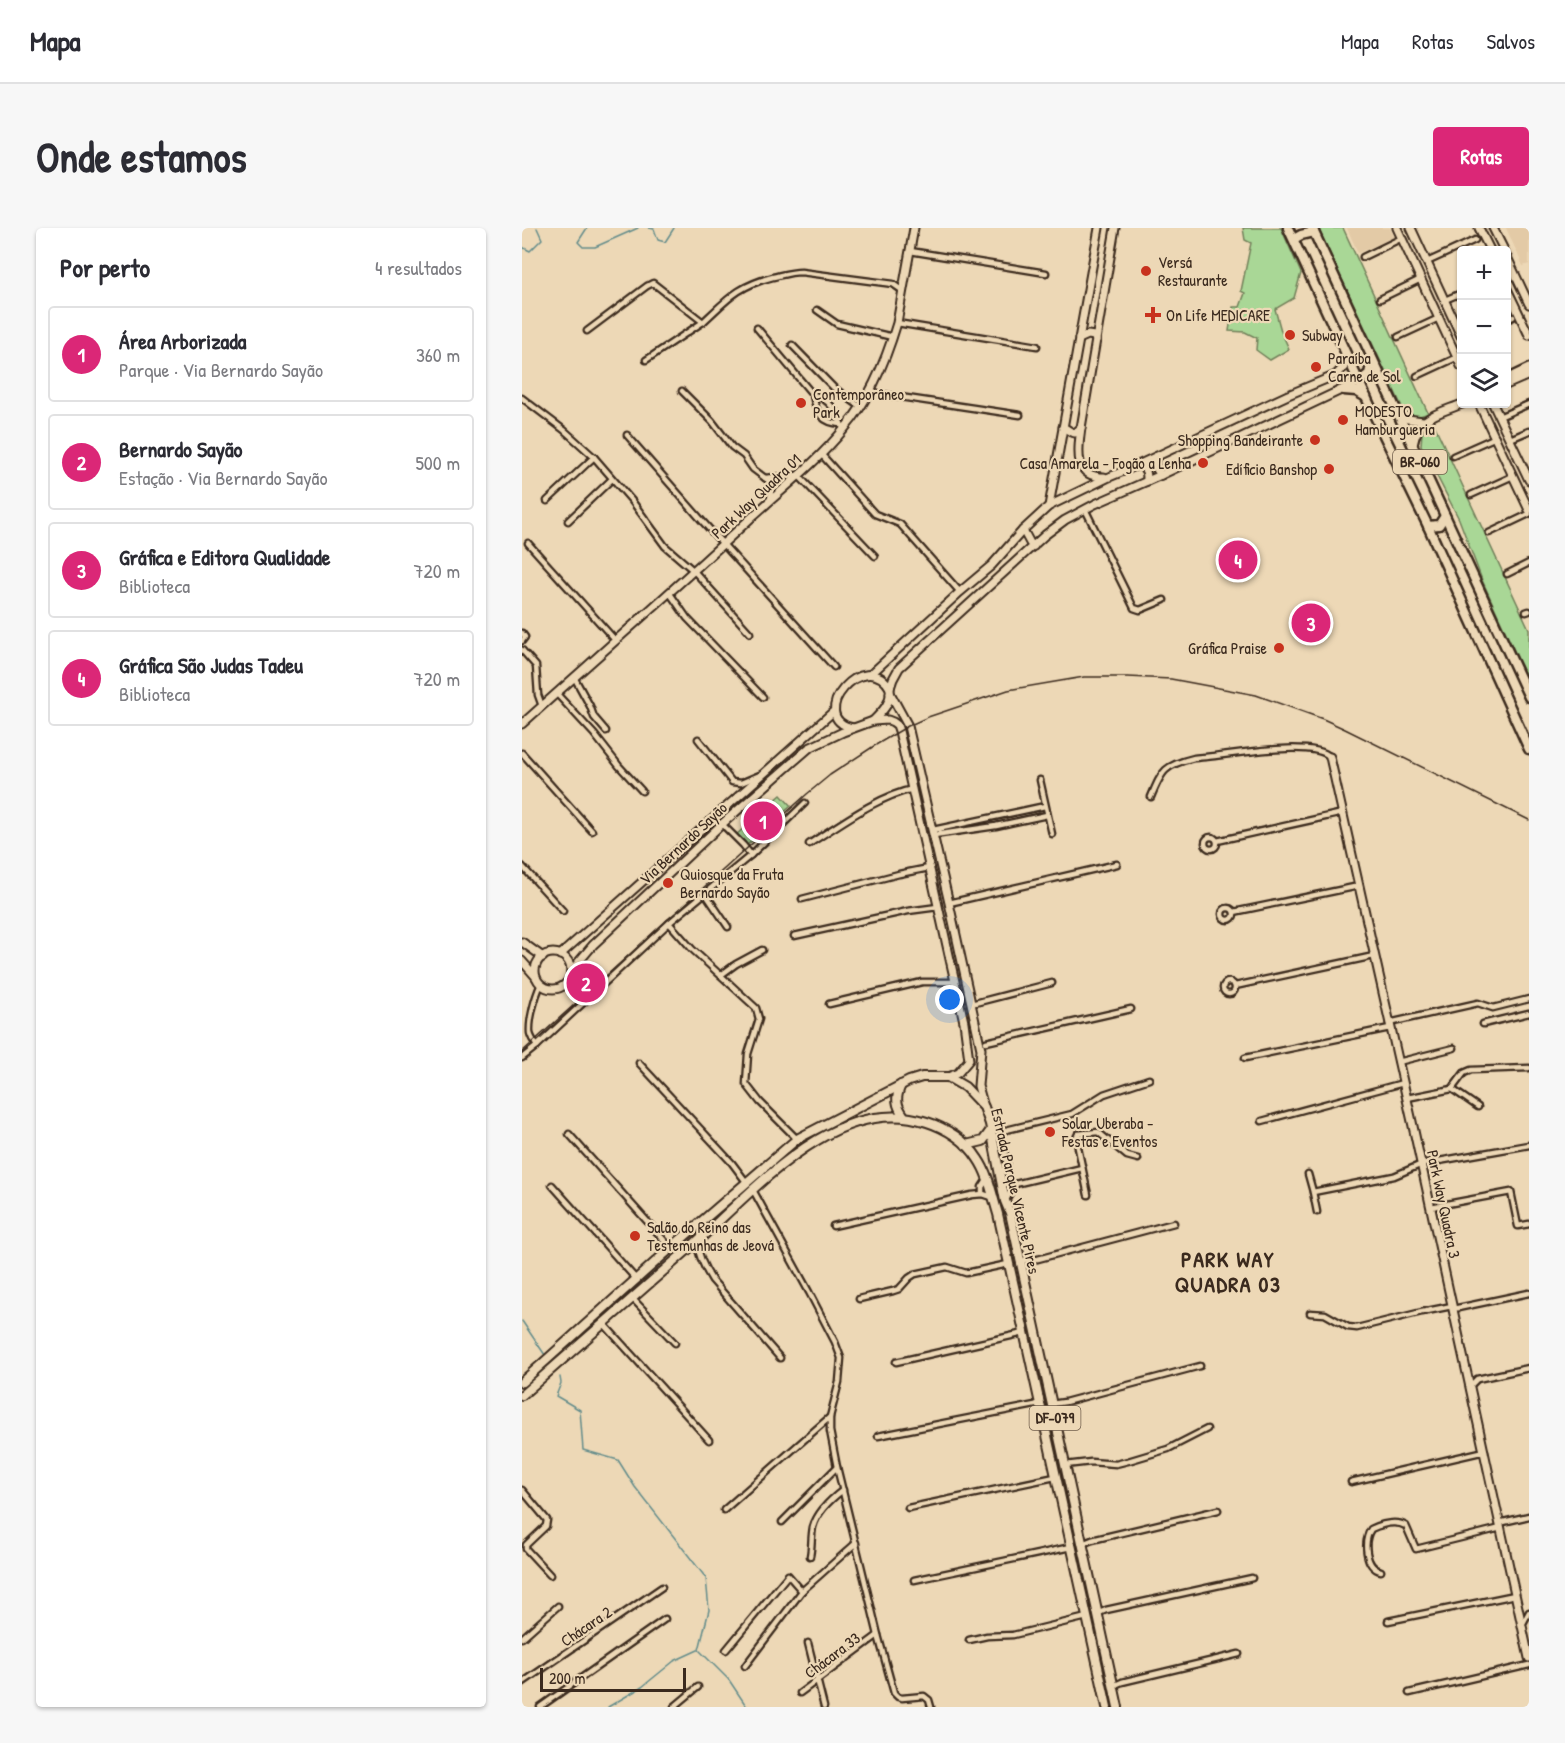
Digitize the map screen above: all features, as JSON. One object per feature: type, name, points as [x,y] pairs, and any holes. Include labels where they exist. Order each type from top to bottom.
[{"type":"highway","name":"BR-060","points":[[1288,228],[1428,526],[1529,749]]},
{"type":"highway","name":"BR-060","points":[[1313,230],[1529,697]]},
{"type":"highway","points":[[1294,239],[1313,230]]},
{"type":"highway","points":[[1360,381],[1369,374],[1372,359]]},
{"type":"highway","points":[[1344,390],[1356,391],[1368,399]]},
{"type":"highway","points":[[1428,526],[1439,525],[1445,516]]},
{"type":"main road","name":"Park Way Quadra 01","points":[[522,724],[821,454],[861,407],[884,362],[893,338],[914,228]]},
{"type":"main road","points":[[1049,506],[1099,228]]},
{"type":"main road","points":[[1107,478],[1092,476],[1079,462],[1078,454],[1115,228]]},
{"type":"main road","points":[[1397,228],[1457,355]]},
{"type":"main road","points":[[1411,228],[1457,327]]},
{"type":"main road","points":[[1480,228],[1488,246]]},
{"type":"main road","points":[[1493,228],[1502,246]]},
{"type":"main road","points":[[1411,257],[1422,252]]},
{"type":"main road","points":[[1416,267],[1420,262],[1427,262]]},
{"type":"main road","points":[[1511,266],[1529,304]]},
{"type":"main road","points":[[1511,297],[1529,335]]},
{"type":"main road","points":[[1084,317],[1089,324],[1094,326],[1100,321]]},
{"type":"main road","points":[[1078,339],[1088,335],[1094,336],[1096,340]]},
{"type":"main road","points":[[871,674],[960,592],[992,566],[1023,530],[1049,506],[1336,375],[1344,366],[1345,348]]},
{"type":"main road","points":[[1511,377],[1529,368]]},
{"type":"main road","points":[[1511,383],[1529,375]]},
{"type":"main road","points":[[1323,380],[1329,386],[1330,394]]},
{"type":"main road","points":[[873,721],[884,710],[893,679],[899,668],[1058,525],[1085,509],[1360,381]]},
{"type":"main road","points":[[1413,446],[1418,427],[1423,421],[1457,406]]},
{"type":"main road","points":[[1481,408],[1529,512]]},
{"type":"main road","points":[[1495,408],[1529,479]]},
{"type":"main road","points":[[1398,413],[1408,419],[1423,421]]},
{"type":"main road","points":[[1063,427],[1075,433],[1081,428]]},
{"type":"main road","points":[[1156,457],[1155,466],[1161,475]]},
{"type":"main road","points":[[1138,465],[1146,470],[1147,481]]},
{"type":"main road","points":[[1023,530],[1034,546]]},
{"type":"main road","points":[[522,1382],[797,1139],[901,1085],[922,1077],[948,1077],[958,1073],[969,1060],[964,1022],[897,725],[888,720],[873,721],[852,728],[842,725],[835,717],[836,702],[844,687],[866,674],[881,678],[908,726],[981,1042],[978,1086],[984,1107]]},
{"type":"main road","points":[[560,955],[834,711]]},
{"type":"main road","name":"Via Bernardo Sayão","points":[[571,971],[593,945],[722,824],[809,748],[852,728]]},
{"type":"main road","name":"Park Way Quadra 3","points":[[1330,757],[1422,1164],[1529,1658]]},
{"type":"main road","points":[[522,942],[543,957]]},
{"type":"main road","points":[[522,961],[539,981],[548,989],[556,989],[564,986],[570,979],[571,971],[568,961],[560,955],[551,953],[543,957],[536,970],[539,981]]},
{"type":"main road","name":"Estrada Parque Vicente Pires","points":[[948,1077],[970,1091],[984,1107],[991,1130],[1118,1707]]},
{"type":"main road","points":[[901,1085],[896,1102],[904,1116]]},
{"type":"main road","name":"Estrada Parque Vicente Pires","points":[[522,1395],[753,1190],[804,1148],[826,1135],[872,1118],[904,1116],[939,1126],[966,1145],[977,1157],[988,1178],[998,1214],[1107,1707]]},
{"type":"main road","points":[[966,1145],[983,1141],[991,1130]]},
{"type":"main road","points":[[642,1288],[639,1283],[649,1269]]},
{"type":"main road","points":[[622,1307],[628,1297],[625,1290]]},
{"type":"street","points":[[1363,257],[1402,238]]},
{"type":"street","points":[[1427,262],[1475,240]]},
{"type":"street","points":[[910,251],[1046,273]]},
{"type":"street","points":[[646,360],[703,322],[740,289],[762,280],[801,272],[892,284],[903,291]]},
{"type":"street","points":[[892,284],[905,277]]},
{"type":"street","points":[[1380,299],[1421,279]]},
{"type":"street","points":[[587,331],[654,283],[703,322]]},
{"type":"street","points":[[1445,300],[1457,295]]},
{"type":"street","points":[[817,310],[837,324],[893,338]]},
{"type":"street","points":[[1398,337],[1439,318]]},
{"type":"street","points":[[897,323],[1037,346]]},
{"type":"street","points":[[757,328],[813,395],[815,407],[820,415],[832,424],[843,426]]},
{"type":"street","points":[[792,345],[834,388],[861,407]]},
{"type":"street","points":[[1417,376],[1457,357]]},
{"type":"street","points":[[871,390],[880,394],[1020,415]]},
{"type":"street","points":[[682,391],[712,421],[732,447],[744,456],[753,469],[771,485],[770,500]]},
{"type":"street","points":[[813,395],[822,396],[828,401],[843,426]]},
{"type":"street","points":[[522,398],[564,430],[594,457],[632,501],[665,546],[694,571],[750,633]]},
{"type":"street","points":[[1499,417],[1529,404]]},
{"type":"street","points":[[1510,439],[1529,431]]},
{"type":"street","points":[[627,435],[834,667]]},
{"type":"street","points":[[1453,456],[1496,437]]},
{"type":"street","points":[[821,454],[875,514],[900,524],[960,592]]},
{"type":"street","points":[[547,501],[594,457]]},
{"type":"street","points":[[765,478],[798,475],[876,556]]},
{"type":"street","points":[[1471,495],[1513,476]]},
{"type":"street","points":[[568,521],[612,479]]},
{"type":"street","points":[[1085,509],[1134,608],[1140,610],[1164,600]]},
{"type":"street","points":[[1489,533],[1529,512]]},
{"type":"street","points":[[528,543],[615,640]]},
{"type":"street","points":[[1508,574],[1529,563]]},
{"type":"street","points":[[669,592],[687,618],[763,698]]},
{"type":"street","points":[[522,633],[525,637],[522,641]]},
{"type":"street","points":[[522,650],[536,666],[538,695],[542,706]]},
{"type":"street","points":[[574,677],[594,717],[606,731]]},
{"type":"street","points":[[556,693],[642,791]]},
{"type":"street","points":[[698,739],[732,782],[741,783],[763,773]]},
{"type":"street","points":[[1152,797],[1159,777],[1167,768],[1194,758],[1299,748],[1320,751],[1330,757]]},
{"type":"street","points":[[522,753],[592,831]]},
{"type":"street","points":[[1040,780],[1052,834]]},
{"type":"street","points":[[809,844],[883,800],[913,789]]},
{"type":"street","points":[[522,1058],[669,923],[751,855],[805,803]]},
{"type":"street","points":[[933,833],[959,824],[1045,806]]},
{"type":"street","points":[[1036,808],[1039,817]]},
{"type":"street","points":[[1217,841],[1343,813]]},
{"type":"street","points":[[933,833],[960,832],[1047,815]]},
{"type":"street","points":[[993,816],[996,826]]},
{"type":"street","points":[[722,824],[751,855]]},
{"type":"street","points":[[959,824],[960,832]]},
{"type":"street","points":[[949,903],[1117,864]]},
{"type":"street","points":[[522,866],[563,912]]},
{"type":"street","points":[[802,899],[929,868]]},
{"type":"street","points":[[1234,912],[1359,886]]},
{"type":"street","points":[[705,893],[728,927]]},
{"type":"street","points":[[794,936],[908,911],[938,908]]},
{"type":"street","points":[[669,923],[692,949],[758,1012],[759,1019],[748,1054],[746,1084],[760,1102],[797,1139]]},
{"type":"street","points":[[721,975],[762,950]]},
{"type":"street","points":[[1235,986],[1374,956]]},
{"type":"street","points":[[537,1046],[530,1033],[539,981]]},
{"type":"street","points":[[829,1004],[922,982],[955,982]]},
{"type":"street","points":[[971,1004],[1052,984]]},
{"type":"street","points":[[1245,1058],[1390,1026],[1478,1003],[1493,1008],[1529,999]]},
{"type":"street","points":[[981,1042],[1131,1009]]},
{"type":"street","points":[[1483,1024],[1529,1013]]},
{"type":"street","points":[[1398,1062],[1454,1048]]},
{"type":"street","points":[[639,1063],[747,1182]]},
{"type":"street","points":[[1407,1098],[1452,1089],[1464,1073],[1471,1070],[1529,1068]]},
{"type":"street","points":[[1082,1168],[1015,1184],[1000,1177],[1007,1164],[1000,1133],[1072,1114],[1104,1094],[1149,1079]]},
{"type":"street","points":[[1262,1121],[1403,1083]]},
{"type":"street","points":[[1452,1089],[1478,1107]]},
{"type":"street","points":[[1088,1195],[1076,1137],[1078,1134],[1098,1132],[1127,1156],[1138,1159]]},
{"type":"street","points":[[569,1134],[671,1248]]},
{"type":"street","points":[[1313,1192],[1394,1176],[1422,1164],[1529,1145]]},
{"type":"street","points":[[1308,1174],[1317,1212]]},
{"type":"street","points":[[982,1194],[982,1187],[988,1178]]},
{"type":"street","points":[[1005,1201],[1015,1184]]},
{"type":"street","points":[[552,1185],[637,1279]]},
{"type":"street","points":[[753,1190],[809,1292],[842,1362],[830,1417],[830,1431],[878,1635],[896,1696],[902,1698],[924,1696],[929,1700],[931,1707]]},
{"type":"street","points":[[1431,1207],[1511,1192],[1518,1226],[1529,1224]]},
{"type":"street","points":[[833,1226],[972,1195],[982,1194],[992,1197]]},
{"type":"street","points":[[1019,1261],[1174,1223]]},
{"type":"street","points":[[697,1241],[699,1252],[712,1280],[780,1358]]},
{"type":"street","points":[[684,1253],[694,1254],[704,1263]]},
{"type":"street","points":[[859,1299],[893,1291],[915,1274],[947,1267],[966,1273],[1008,1264]]},
{"type":"street","points":[[1310,1313],[1325,1314],[1348,1327],[1357,1328],[1422,1312],[1529,1293]]},
{"type":"street","points":[[632,1298],[675,1343]]},
{"type":"street","points":[[603,1323],[709,1440]]},
{"type":"street","points":[[896,1362],[1024,1333]]},
{"type":"street","points":[[1052,1404],[1200,1366]]},
{"type":"street","points":[[1468,1377],[1477,1379],[1529,1368]]},
{"type":"street","points":[[1470,1386],[1477,1379]]},
{"type":"street","points":[[878,1436],[1040,1404]]},
{"type":"street","points":[[724,1510],[830,1417]]},
{"type":"street","points":[[1065,1465],[1090,1462],[1116,1464],[1128,1461],[1168,1449],[1207,1429]]},
{"type":"street","points":[[1351,1482],[1485,1451]]},
{"type":"street","points":[[782,1522],[837,1467]]},
{"type":"street","points":[[908,1508],[1055,1477]]},
{"type":"street","points":[[522,1490],[547,1520],[546,1526],[526,1545],[526,1548],[550,1575]]},
{"type":"street","points":[[810,1556],[813,1527],[817,1519],[843,1490]]},
{"type":"street","points":[[1082,1544],[1218,1510]]},
{"type":"street","points":[[1381,1571],[1373,1568],[1370,1563],[1366,1540],[1371,1529],[1377,1526],[1386,1523],[1403,1524],[1416,1549],[1529,1516]]},
{"type":"street","points":[[745,1666],[802,1591],[856,1542]]},
{"type":"street","points":[[914,1580],[1071,1547]]},
{"type":"street","points":[[726,1650],[788,1575],[802,1591]]},
{"type":"street","points":[[1097,1614],[1106,1610],[1252,1578]]},
{"type":"street","name":"Chácara 2","points":[[522,1683],[662,1587]]},
{"type":"street","points":[[1388,1621],[1515,1595]]},
{"type":"street","points":[[522,1638],[558,1606]]},
{"type":"street","points":[[1522,1625],[1529,1612]]},
{"type":"street","points":[[969,1640],[987,1636],[1013,1635],[1086,1617]]},
{"type":"street","points":[[540,1707],[665,1619]]},
{"type":"street","name":"Chácara 33","points":[[800,1693],[878,1635]]},
{"type":"street","points":[[808,1643],[824,1707]]},
{"type":"street","points":[[1113,1686],[1239,1654]]},
{"type":"street","points":[[1409,1693],[1529,1665]]},
{"type":"street","points":[[674,1707],[698,1687]]},
{"type":"shaded area","points":[[1347,228],[1390,228],[1394,237],[1358,253]]},
{"type":"shaded area","points":[[1506,228],[1529,228],[1529,264],[1523,266]]},
{"type":"green space","points":[[1243,228],[1281,228],[1301,273],[1294,298],[1275,309],[1289,349],[1270,360],[1256,350],[1257,338],[1245,332],[1229,331],[1233,307],[1240,307],[1245,293],[1241,291],[1251,243],[1245,240]]},
{"type":"green space","points":[[1318,228],[1343,228],[1428,413],[1414,416],[1403,409]]},
{"type":"green space","points":[[1434,424],[1529,629],[1529,683],[1482,580],[1459,519],[1421,445],[1422,433]]},
{"type":"green space","points":[[781,795],[791,806],[746,846],[736,835]]},
{"type":"waterway","points":[[522,247],[530,251],[542,239],[537,228]]},
{"type":"waterway","points":[[587,228],[578,242],[583,247],[595,247],[638,228]]},
{"type":"waterway","points":[[649,228],[654,229],[658,240],[665,242],[674,228]]},
{"type":"waterway","points":[[522,1321],[545,1355]]},
{"type":"waterway","points":[[560,1377],[561,1383],[556,1396],[580,1410],[583,1450],[618,1460],[635,1487],[706,1578],[709,1610],[699,1650],[729,1680],[747,1707]]},
{"type":"waterway","points":[[608,1707],[642,1687],[674,1661],[698,1650]]},
{"type":"railway","points":[[522,1052],[830,775],[908,726],[1008,690],[1084,677],[1128,677],[1171,679],[1256,695],[1345,729],[1529,820]]},
{"type":"place","name":"Versá Restaurante","points":[[1146,271]]},
{"type":"place","name":"On Life MEDICARE","points":[[1153,315]]},
{"type":"place","name":"Subway","points":[[1290,335]]},
{"type":"place","name":"Paraíba Carne de Sol","points":[[1316,367]]},
{"type":"place","name":"Contemporâneo Park","points":[[801,403]]},
{"type":"place","name":"MODESTO Hamburgueria","points":[[1343,420]]},
{"type":"place","name":"Shopping Bandeirante","points":[[1315,440]]},
{"type":"place","name":"Casa Amarela - Fogão a Lenha","points":[[1203,463]]},
{"type":"place","name":"Edíficio Banshop","points":[[1329,469]]},
{"type":"place","name":"Gráfica São Judas Tadeu","points":[[1238,560]]},
{"type":"place","name":"Gráfica e Editora Qualidade","points":[[1311,623]]},
{"type":"place","name":"Gráfica Praise","points":[[1279,648]]},
{"type":"place","name":"Área Arborizada","points":[[763,821]]},
{"type":"place","name":"Quiosque da Fruta Bernardo Sayão","points":[[668,883]]},
{"type":"place","name":"Bernardo Sayão","points":[[586,983]]},
{"type":"place","name":"Solar Uberaba - Festas e Eventos","points":[[1050,1132]]},
{"type":"place","name":"Salão do Reino das Testemunhas de Jeová","points":[[635,1236]]},
{"type":"district","name":"PARK WAY QUADRA 03","points":[[1228,1272]]}]
